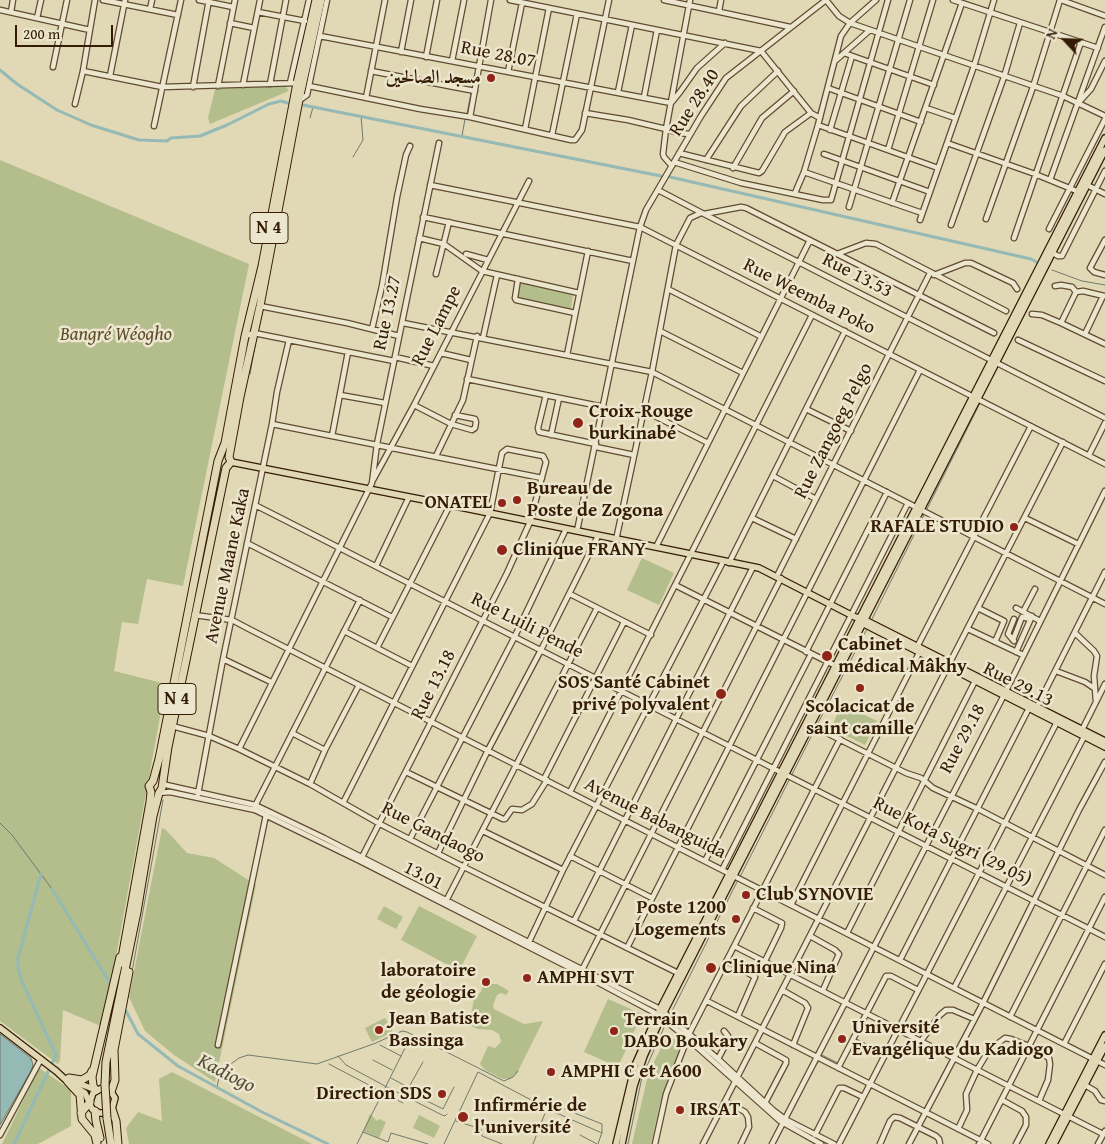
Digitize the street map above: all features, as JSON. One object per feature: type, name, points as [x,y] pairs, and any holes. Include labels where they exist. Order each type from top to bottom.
[{"type":"highway","name":"N 4","points":[[134,910],[151,792],[150,786],[153,781],[219,460],[225,443],[245,336],[262,266],[293,83],[308,22],[316,0]]},
{"type":"highway","name":"N 4","points":[[106,1144],[101,1086],[134,910],[153,816],[159,793],[162,790],[172,726],[229,462],[299,100],[321,0]]},
{"type":"highway","points":[[226,456],[229,462],[222,468],[219,460],[226,456]]},
{"type":"highway","points":[[153,781],[158,781],[162,784]]},
{"type":"highway","points":[[151,792],[159,793]]},
{"type":"highway","points":[[101,1086],[92,1082],[95,1064],[134,910]]},
{"type":"highway","points":[[111,1092],[115,1080],[114,1050],[125,994],[134,910]]},
{"type":"highway","points":[[69,1080],[88,1078],[95,1064]]},
{"type":"highway","points":[[69,1080],[80,1095],[80,1114],[95,1134],[97,1144]]},
{"type":"highway","points":[[80,1114],[90,1102]]},
{"type":"highway","points":[[112,1109],[116,1121],[118,1144]]},
{"type":"highway","points":[[95,1112],[101,1144]]},
{"type":"highway","name":"N 4","points":[[105,1118],[111,1144]]},
{"type":"main road","points":[[1047,258],[1053,253],[1105,138]]},
{"type":"main road","points":[[616,1144],[635,1065],[784,772],[859,619],[919,508],[1080,192],[1087,185],[1105,150]]},
{"type":"main road","points":[[229,462],[371,486],[409,497],[753,567],[779,577],[1005,693],[1038,707],[1083,733],[1105,741]]},
{"type":"main road","points":[[784,772],[811,725],[859,619]]},
{"type":"main road","name":"Rue 29.13","points":[[950,665],[975,680],[1005,693],[1029,708],[1083,733],[1105,747]]},
{"type":"main road","points":[[622,1144],[634,1086],[661,1013],[678,974],[732,875]]},
{"type":"main road","points":[[0,1028],[82,1090],[88,1096],[95,1112],[102,1114],[112,1109],[115,1102],[111,1092],[101,1086],[87,1088],[69,1080]]},
{"type":"main road","points":[[1049,1144],[1084,1085],[1105,1035]]},
{"type":"main road","points":[[1054,1144],[1066,1115],[1095,1060],[1105,1046]]},
{"type":"main road","points":[[90,1102],[91,1097],[101,1086]]},
{"type":"street","points":[[11,12],[13,0]]},
{"type":"street","points":[[37,18],[41,0]]},
{"type":"street","points":[[53,67],[67,0]]},
{"type":"street","points":[[75,104],[83,71],[95,0]]},
{"type":"street","points":[[103,0],[125,2],[178,15]]},
{"type":"street","points":[[150,9],[152,0]]},
{"type":"street","points":[[154,126],[181,0]]},
{"type":"street","points":[[199,0],[233,7]]},
{"type":"street","points":[[218,86],[235,0]]},
{"type":"street","points":[[243,85],[260,0]]},
{"type":"street","points":[[270,84],[286,0]]},
{"type":"street","points":[[258,12],[308,22],[309,0]]},
{"type":"street","points":[[299,100],[307,95],[327,0]]},
{"type":"street","points":[[366,98],[385,0]]},
{"type":"street","points":[[401,52],[411,0]]},
{"type":"street","points":[[426,57],[437,0]]},
{"type":"street","points":[[452,61],[464,0]]},
{"type":"street","points":[[470,117],[491,0]]},
{"type":"street","points":[[510,0],[761,51],[811,113],[820,118]]},
{"type":"street","points":[[309,86],[470,117],[571,140],[578,138],[582,130],[608,0]]},
{"type":"street","points":[[664,0],[689,2],[719,11],[790,27]]},
{"type":"street","points":[[719,11],[721,0]]},
{"type":"street","points":[[826,0],[839,16],[850,23],[1063,96],[1105,118],[1049,229]]},
{"type":"street","name":"Rue 28.40","points":[[577,531],[640,227],[646,210],[690,134],[726,78],[826,0]]},
{"type":"street","points":[[795,193],[804,172],[818,125],[841,36],[850,23],[876,0]]},
{"type":"street","points":[[689,2],[666,129],[664,157],[673,164],[741,183],[830,201],[888,0]]},
{"type":"street","points":[[849,207],[910,0]]},
{"type":"street","points":[[888,150],[933,0]]},
{"type":"street","points":[[953,0],[1098,48]]},
{"type":"street","points":[[920,220],[974,66],[994,0]]},
{"type":"street","points":[[986,220],[1033,87],[1060,0],[1105,16]]},
{"type":"street","points":[[193,87],[209,1]]},
{"type":"street","points":[[110,76],[125,2]]},
{"type":"street","points":[[508,72],[522,3]]},
{"type":"street","points":[[892,203],[962,3]]},
{"type":"street","points":[[525,129],[550,8]]},
{"type":"street","points":[[0,10],[90,30]]},
{"type":"street","points":[[552,135],[578,14]]},
{"type":"street","points":[[230,23],[254,28]]},
{"type":"street","points":[[951,225],[1004,77],[1020,23]]},
{"type":"street","points":[[618,92],[632,25]]},
{"type":"street","points":[[1050,180],[1105,27]]},
{"type":"street","points":[[644,97],[657,30]]},
{"type":"street","points":[[834,62],[870,30]]},
{"type":"street","name":"Rue 28.07","points":[[320,36],[671,103]]},
{"type":"street","points":[[1014,238],[1080,42]]},
{"type":"street","points":[[671,103],[697,68],[724,43]]},
{"type":"street","points":[[844,53],[934,85]]},
{"type":"street","points":[[830,130],[852,56]]},
{"type":"street","points":[[1078,103],[1091,89],[1105,61]]},
{"type":"street","points":[[83,71],[162,87],[293,83]]},
{"type":"street","points":[[371,71],[475,91]]},
{"type":"street","points":[[706,160],[741,106],[778,71]]},
{"type":"street","points":[[828,88],[921,122]]},
{"type":"street","points":[[733,168],[762,118],[794,91]]},
{"type":"street","points":[[926,108],[955,118]]},
{"type":"street","points":[[585,113],[690,134]]},
{"type":"street","points":[[679,153],[755,174],[762,171],[785,132],[811,113]]},
{"type":"street","points":[[818,125],[938,168]]},
{"type":"street","name":"Rue 13.27","points":[[371,486],[376,444],[403,323],[418,238],[439,143]]},
{"type":"street","points":[[947,143],[1036,174],[1080,192]]},
{"type":"street","points":[[372,329],[382,286],[404,160],[410,146]]},
{"type":"street","points":[[824,154],[930,192]]},
{"type":"street","points":[[1053,253],[1062,256],[1105,171]]},
{"type":"street","points":[[804,172],[922,213]]},
{"type":"street","name":"Rue Lampe","points":[[239,749],[371,486],[529,182]]},
{"type":"street","name":"Rue Weemba Poko","points":[[430,185],[640,227],[1105,465]]},
{"type":"street","points":[[1087,185],[1105,194]]},
{"type":"street","name":"Rue 13.53","points":[[658,190],[1105,418]]},
{"type":"street","points":[[616,540],[652,372],[676,246],[690,218],[703,213],[741,207],[746,208],[994,333]]},
{"type":"street","points":[[423,217],[633,260]]},
{"type":"street","points":[[436,274],[449,222]]},
{"type":"street","points":[[418,238],[444,244],[482,271],[579,292]]},
{"type":"street","points":[[656,547],[760,336],[810,240]]},
{"type":"street","points":[[1105,240],[1090,268],[1094,272],[1105,275]]},
{"type":"street","points":[[837,254],[866,243],[876,244],[1006,311]]},
{"type":"street","points":[[566,355],[588,251]]},
{"type":"street","points":[[466,254],[488,260]]},
{"type":"street","points":[[932,274],[971,263],[1013,284],[1017,289]]},
{"type":"street","name":"Rue Zangoeg Pelgo","points":[[581,971],[757,626],[816,499],[932,274]]},
{"type":"street","points":[[484,338],[497,275]]},
{"type":"street","points":[[518,279],[514,298],[516,300],[575,313]]},
{"type":"street","points":[[1055,286],[1072,286],[1076,292]]},
{"type":"street","points":[[668,289],[760,336]]},
{"type":"street","points":[[1076,292],[1083,291],[1104,296],[1085,334]]},
{"type":"street","points":[[1061,323],[1076,292]]},
{"type":"street","points":[[260,306],[399,336]]},
{"type":"street","points":[[570,792],[623,691],[812,314]]},
{"type":"street","points":[[1032,314],[1061,323],[1105,344]]},
{"type":"street","points":[[403,323],[477,336],[652,372],[1105,604]]},
{"type":"street","points":[[660,331],[743,373]]},
{"type":"street","points":[[528,944],[570,856],[703,599],[752,518],[845,331]]},
{"type":"street","points":[[245,336],[254,334],[434,366]]},
{"type":"street","points":[[436,456],[463,400],[477,336]]},
{"type":"street","name":"Avenue Maane Kaka","points":[[197,796],[289,340]]},
{"type":"street","points":[[1018,340],[1105,381]]},
{"type":"street","points":[[332,436],[348,352]]},
{"type":"street","points":[[440,353],[471,360]]},
{"type":"street","points":[[627,948],[920,370]]},
{"type":"street","points":[[467,379],[604,406]]},
{"type":"street","points":[[340,395],[385,403]]},
{"type":"street","points":[[546,395],[538,429],[542,433],[634,455]]},
{"type":"street","points":[[551,435],[559,398]]},
{"type":"street","points":[[414,405],[451,424],[472,430],[475,428],[475,419],[455,415]]},
{"type":"street","points":[[806,409],[851,431]]},
{"type":"street","points":[[643,410],[708,443]]},
{"type":"street","points":[[1089,455],[1105,423]]},
{"type":"street","points":[[272,424],[542,478]]},
{"type":"street","points":[[791,905],[1030,427]]},
{"type":"street","points":[[703,1144],[1062,444]]},
{"type":"street","name":"Rue Weemba Poko","points":[[1062,444],[1089,455],[1105,465]]},
{"type":"street","name":"Rue 13.18","points":[[361,859],[507,573],[530,522],[546,462],[545,458],[541,456],[507,449],[502,453],[498,469]]},
{"type":"street","points":[[343,803],[490,514],[498,469]]},
{"type":"street","points":[[773,476],[816,499]]},
{"type":"street","points":[[705,861],[758,760],[830,604],[887,492]]},
{"type":"street","name":"Rue 29.18","points":[[772,1144],[1005,693],[1105,492]]},
{"type":"street","points":[[376,566],[409,497]]},
{"type":"street","points":[[722,870],[828,662],[859,619],[908,503]]},
{"type":"street","name":"Rue Luili Pende","points":[[255,505],[784,772]]},
{"type":"street","points":[[377,648],[450,505]]},
{"type":"street","points":[[752,518],[796,539]]},
{"type":"street","points":[[1024,518],[1078,544]]},
{"type":"street","points":[[410,839],[515,636],[566,529]]},
{"type":"street","points":[[438,853],[488,750],[570,594],[598,536]]},
{"type":"street","points":[[247,543],[392,617]]},
{"type":"street","points":[[574,922],[753,567]]},
{"type":"street","points":[[1038,707],[1105,572]]},
{"type":"street","points":[[675,585],[836,666]]},
{"type":"street","points":[[1023,612],[1035,589]]},
{"type":"street","points":[[570,594],[650,634]]},
{"type":"street","points":[[255,808],[274,767],[360,600]]},
{"type":"street","points":[[446,903],[597,608]]},
{"type":"street","points":[[978,608],[1004,621],[995,642]]},
{"type":"street","points":[[1016,608],[1031,618]]},
{"type":"street","name":"Avenue Babanguida","points":[[187,616],[195,614],[232,620],[1105,1065]]},
{"type":"street","points":[[1013,640],[1022,617],[1040,620]]},
{"type":"street","points":[[1016,652],[1031,618]]},
{"type":"street","points":[[1014,620],[1008,634],[1020,645]]},
{"type":"street","points":[[406,772],[491,815],[505,819],[512,809],[522,810],[532,804],[624,622]]},
{"type":"street","points":[[968,629],[1023,655]]},
{"type":"street","points":[[344,631],[412,666]]},
{"type":"street","points":[[1075,633],[1097,656],[1098,660],[1094,676],[1096,702]]},
{"type":"street","points":[[224,659],[271,682]]},
{"type":"street","points":[[1056,670],[1094,688]]},
{"type":"street","points":[[847,933],[975,680]]},
{"type":"street","points":[[954,988],[1032,838],[1105,684]]},
{"type":"street","points":[[310,784],[325,750],[359,685]]},
{"type":"street","points":[[900,960],[1029,708]]},
{"type":"street","points":[[839,1144],[1057,722]]},
{"type":"street","points":[[811,725],[924,780],[933,788],[978,809],[1105,875]]},
{"type":"street","name":"Rue Gandaogo","points":[[172,726],[209,736],[239,749],[310,784],[380,824],[678,974]]},
{"type":"street","points":[[292,733],[325,750]]},
{"type":"street","points":[[654,1144],[666,1094],[688,1036],[727,962],[761,890],[840,739]]},
{"type":"street","points":[[909,1144],[1105,762]]},
{"type":"street","name":"Rue Kota Sugri (29.05)","points":[[784,772],[1105,937]]},
{"type":"street","name":"13.01","points":[[162,784],[197,796]]},
{"type":"street","name":"13.01","points":[[159,793],[170,792],[197,796],[255,808],[361,859],[661,1013],[688,1036]]},
{"type":"street","name":"13.01","points":[[255,808],[266,815],[361,859]]},
{"type":"street","points":[[218,1045],[266,815]]},
{"type":"street","points":[[1010,1017],[1105,830]]},
{"type":"street","points":[[483,831],[563,870]]},
{"type":"street","points":[[570,856],[652,898]]},
{"type":"street","points":[[980,1142],[1105,897]]},
{"type":"street","points":[[753,908],[780,921],[782,928],[765,961]]},
{"type":"street","points":[[810,936],[837,951],[838,957],[823,990]]},
{"type":"street","points":[[734,946],[1008,1086],[1104,1132],[1098,1144]]},
{"type":"street","points":[[727,962],[755,977],[738,1016]]},
{"type":"street","points":[[1064,1044],[1105,964]]},
{"type":"street","points":[[838,1068],[888,976],[918,990]]},
{"type":"street","points":[[782,990],[805,1003],[808,1008],[793,1045]]},
{"type":"street","points":[[707,1001],[980,1142],[988,1144]]},
{"type":"street","points":[[921,1041],[940,1015],[946,1010],[953,1010],[974,1019]]},
{"type":"street","points":[[718,1059],[728,1040],[728,1036],[724,1031]]},
{"type":"street","points":[[688,1036],[718,1059],[736,1080],[784,1121],[834,1144]]},
{"type":"street","points":[[688,1036],[784,1121],[821,1144]]},
{"type":"street","points":[[958,1129],[967,1110],[966,1094],[977,1070],[989,1050],[1002,1039],[1011,1039],[1028,1046],[1050,1060],[1048,1080],[1039,1101]]},
{"type":"street","points":[[853,1040],[884,1056]]},
{"type":"street","points":[[754,1043],[786,1060],[765,1103]]},
{"type":"street","points":[[0,1136],[41,1059]]},
{"type":"street","points":[[1084,1085],[1095,1091],[1101,1100],[1105,1101]]},
{"type":"street","points":[[815,1135],[840,1088],[863,1097]]},
{"type":"street","points":[[1002,1100],[1022,1111],[1026,1117],[1026,1125],[1016,1144]]},
{"type":"street","points":[[725,1102],[745,1112],[748,1118],[749,1127],[741,1144]]},
{"type":"street","points":[[880,1144],[890,1121],[894,1117],[919,1127],[938,1138],[940,1144]]},
{"type":"green space","points":[[285,85],[289,91],[210,124],[208,118],[215,89]]},
{"type":"green space","name":"Bangré Wéogho","points":[[0,160],[249,264],[183,586],[147,579],[138,624],[122,622],[114,671],[166,684],[103,1027],[63,1010],[60,1060],[58,1064],[0,1021]]},
{"type":"green space","points":[[519,283],[573,294],[571,309],[516,297]]},
{"type":"green space","points":[[642,558],[674,573],[659,605],[627,590]]},
{"type":"green space","points":[[842,704],[877,721],[865,745],[831,728]]},
{"type":"green space","points":[[162,828],[187,853],[214,858],[256,885],[215,1082],[174,1055],[145,1031],[129,997]]},
{"type":"green space","points":[[384,906],[403,917],[396,929],[377,919]]},
{"type":"green space","points":[[419,906],[477,936],[459,971],[401,940]]},
{"type":"green space","points":[[497,984],[509,991],[506,995],[501,993],[497,995],[493,1005],[494,1009],[524,1024],[543,1021],[517,1073],[510,1079],[503,1079],[485,1070],[480,1064],[488,1046],[495,1048],[501,1042],[499,1034],[492,1030],[477,1029],[469,1025],[474,999],[481,992],[482,988]]},
{"type":"green space","name":"Terrain DABO Boukary","points":[[608,999],[642,1014],[618,1067],[584,1052]]},
{"type":"green space","name":"Jean Batiste Bassinga","points":[[385,1018],[393,1032],[372,1042],[365,1028]]},
{"type":"green space","points":[[667,1037],[677,1038],[682,1042],[682,1045],[660,1104],[651,1144],[632,1144],[649,1071]]},
{"type":"green space","points":[[39,1068],[71,1090],[71,1126],[38,1144],[2,1144]]},
{"type":"green space","points":[[172,1072],[312,1144],[129,1144],[126,1128],[138,1112],[162,1121],[159,1079]]},
{"type":"green space","points":[[370,1114],[377,1121],[379,1119],[386,1122],[379,1138],[363,1131]]},
{"type":"green space","points":[[419,1115],[440,1126],[434,1138],[413,1128]]},
{"type":"water","points":[[0,1034],[31,1058],[33,1065],[0,1125]]},
{"type":"waterway","points":[[472,88],[476,69]]},
{"type":"waterway","points":[[0,70],[17,84],[57,110],[91,125],[139,140],[167,141],[171,138],[200,136],[269,104],[281,101],[288,103]]},
{"type":"waterway","points":[[467,114],[471,93]]},
{"type":"waterway","points":[[303,105],[661,176]]},
{"type":"waterway","points":[[310,118],[313,107]]},
{"type":"waterway","points":[[353,157],[363,140],[361,116]]},
{"type":"waterway","points":[[462,136],[465,119]]},
{"type":"waterway","points":[[1056,252],[1105,157]]},
{"type":"waterway","points":[[670,177],[1031,259],[1040,264]]},
{"type":"waterway","points":[[981,399],[1054,256]]},
{"type":"waterway","points":[[1052,270],[1082,281],[1105,285]]},
{"type":"waterway","points":[[259,326],[262,313]]},
{"type":"waterway","points":[[250,374],[256,340]]},
{"type":"waterway","points":[[871,621],[980,403]]},
{"type":"waterway","points":[[817,725],[867,629]]},
{"type":"waterway","points":[[740,877],[815,729]]},
{"type":"waterway","points":[[132,972],[163,800]]},
{"type":"waterway","name":"Kadiogo","points":[[0,823],[12,835],[52,889]]},
{"type":"waterway","points":[[14,1144],[56,1055],[21,979],[18,968],[18,958],[41,874]]},
{"type":"waterway","points":[[670,1015],[738,880]]},
{"type":"waterway","name":"Kadiogo","points":[[52,889],[110,983]]},
{"type":"waterway","points":[[871,1011],[888,978]]},
{"type":"waterway","points":[[128,995],[130,983]]},
{"type":"waterway","name":"Kadiogo","points":[[126,1011],[138,1034],[178,1066],[262,1112],[328,1144]]},
{"type":"waterway","points":[[628,1144],[642,1077],[666,1023]]},
{"type":"waterway","points":[[217,1087],[220,1072],[239,1058],[248,1055],[317,1064],[376,1043],[402,1031],[504,1081],[513,1077],[518,1071]]},
{"type":"waterway","points":[[357,1144],[409,1040]]},
{"type":"waterway","points":[[380,1045],[401,1056]]},
{"type":"waterway","points":[[822,1055],[838,1063]]},
{"type":"waterway","points":[[338,1056],[346,1065],[385,1086],[442,1115],[445,1116],[447,1114]]},
{"type":"waterway","points":[[373,1060],[392,1070]]},
{"type":"waterway","points":[[815,1066],[819,1061]]},
{"type":"waterway","points":[[409,1087],[423,1062]]},
{"type":"waterway","points":[[329,1064],[403,1103]]},
{"type":"waterway","points":[[444,1144],[478,1072],[554,1112],[602,1133]]},
{"type":"waterway","points":[[391,1078],[426,1097],[425,1100],[443,1109],[454,1087]]},
{"type":"waterway","points":[[789,1115],[802,1092]]},
{"type":"waterway","points":[[557,1106],[602,1124],[602,1132],[598,1144]]},
{"type":"waterway","points":[[533,1144],[547,1108]]},
{"type":"waterway","points":[[456,1121],[481,1129],[482,1136],[502,1144]]},
{"type":"waterway","points":[[775,1144],[784,1125]]},
{"type":"waterway","points":[[363,1132],[388,1142],[391,1133],[428,1144]]},
{"type":"waterway","points":[[580,1135],[597,1144]]},
{"type":"place","name":"مسجد الصالحين","points":[[491,78]]},
{"type":"place","name":"Croix-Rouge burkinabé","points":[[578,423]]},
{"type":"place","name":"Bureau de Poste de Zogona","points":[[517,500]]},
{"type":"place","name":"ONATEL","points":[[502,503]]},
{"type":"place","name":"RAFALE STUDIO","points":[[1014,527]]},
{"type":"place","name":"Clinique FRANY","points":[[502,550]]},
{"type":"place","name":"Cabinet médical Mâkhy","points":[[827,656]]},
{"type":"place","name":"Scolacicat de saint camille","points":[[860,688]]},
{"type":"place","name":"SOS Santé Cabinet privé polyvalent","points":[[721,694]]},
{"type":"place","name":"Club SYNOVIE","points":[[746,895]]},
{"type":"place","name":"Poste 1200 Logements","points":[[736,919]]},
{"type":"place","name":"Clinique Nina","points":[[711,968]]},
{"type":"place","name":"AMPHI SVT","points":[[527,978]]},
{"type":"place","name":"laboratoire de géologie","points":[[486,982]]},
{"type":"place","name":"Jean Batiste Bassinga","points":[[379,1030]]},
{"type":"place","name":"Terrain DABO Boukary","points":[[614,1031]]},
{"type":"place","name":"Université Evangélique du Kadiogo","points":[[842,1039]]},
{"type":"place","name":"AMPHI C et A600","points":[[551,1072]]},
{"type":"place","name":"Direction SDS","points":[[442,1094]]},
{"type":"place","name":"IRSAT","points":[[680,1110]]},
{"type":"place","name":"Infirmérie de l'université","points":[[463,1117]]}]
